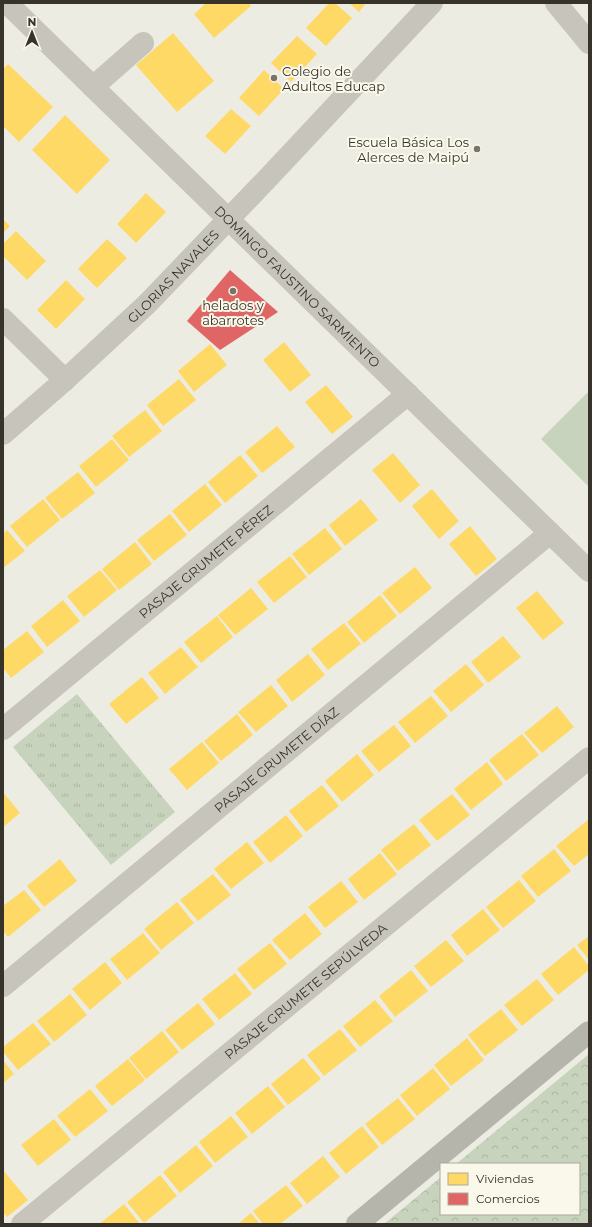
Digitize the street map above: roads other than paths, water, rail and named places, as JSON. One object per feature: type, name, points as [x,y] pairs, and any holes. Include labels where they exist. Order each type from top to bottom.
[{"type":"street","name":"DOMINGO FAUSTINO SARMIENTO","points":[[7,3],[589,571]]},
{"type":"street","name":"GLORIAS NAVALES","points":[[3,434],[65,380],[147,304],[432,3]]},
{"type":"street","points":[[556,3],[589,43]]},
{"type":"street","points":[[93,87],[143,43]]},
{"type":"street","points":[[3,319],[65,380]]},
{"type":"street","name":"PASAJE GRUMETE PÉREZ","points":[[3,729],[408,394]]},
{"type":"street","name":"PASAJE GRUMETE DÍAZ","points":[[3,986],[550,533]]},
{"type":"street","name":"PASAJE GRUMETE SEPÚLVEDA","points":[[22,1224],[589,758]]},
{"type":"street","points":[[358,1224],[589,1032]]},
{"type":"place","name":"Colegio de Adultos Educap","points":[[274,78]]},
{"type":"place","name":"Escuela Básica Los Alerces de Maipú","points":[[477,149]]},
{"type":"place","name":"helados y abarrotes","points":[[233,291]]}]
